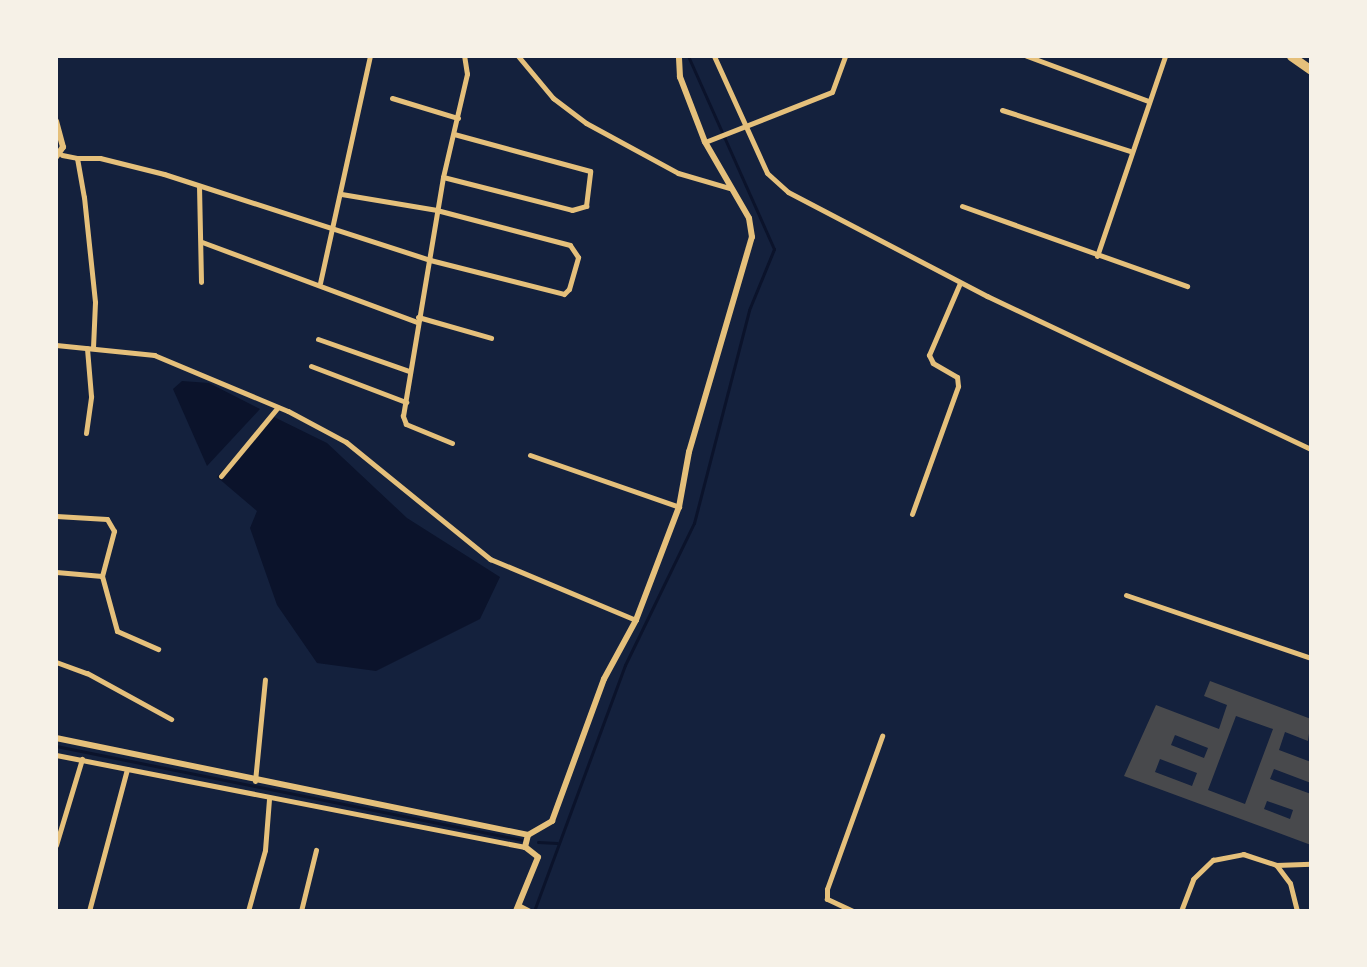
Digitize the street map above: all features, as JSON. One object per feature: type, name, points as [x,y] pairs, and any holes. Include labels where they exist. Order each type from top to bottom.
[{"type":"highway","points":[[1291,56],[1311,70]]},
{"type":"street","points":[[320,283],[370,56]]},
{"type":"street","points":[[452,443],[406,424],[406,402],[443,177],[467,74],[464,56]]},
{"type":"street","points":[[518,56],[553,98],[586,123],[678,173],[729,188]]},
{"type":"street","points":[[56,738],[255,782],[528,835],[552,821],[604,679],[636,620],[679,507],[689,452],[752,237],[749,218],[705,142],[680,77],[679,56]]},
{"type":"street","points":[[714,56],[745,126],[777,184],[960,283],[1311,449]]},
{"type":"street","points":[[705,142],[832,92],[845,56]]},
{"type":"street","points":[[1027,56],[1148,101]]},
{"type":"street","points":[[1097,256],[1130,151],[1165,56]]},
{"type":"street","points":[[392,98],[458,118]]},
{"type":"street","points":[[1002,110],[1130,151]]},
{"type":"street","points":[[56,121],[59,156],[100,158],[199,186],[333,232],[430,260],[564,294],[578,257],[570,245],[437,210],[341,194]]},
{"type":"street","points":[[443,177],[572,210],[586,206],[590,171],[454,134]]},
{"type":"street","points":[[77,158],[92,254],[91,396],[86,433]]},
{"type":"street","points":[[199,186],[201,282]]},
{"type":"street","points":[[962,206],[1187,286]]},
{"type":"street","points":[[202,242],[320,283],[362,304],[491,338]]},
{"type":"street","points":[[912,514],[958,386],[957,377],[929,355],[960,283]]},
{"type":"street","points":[[318,339],[409,371]]},
{"type":"street","points":[[56,345],[154,355],[278,407],[346,442],[490,559],[636,620]]},
{"type":"street","points":[[311,366],[406,402]]},
{"type":"street","points":[[221,476],[278,407]]},
{"type":"street","points":[[530,455],[679,507]]},
{"type":"street","points":[[56,516],[103,518],[113,524],[102,576],[117,631],[158,649]]},
{"type":"street","points":[[56,572],[102,576]]},
{"type":"street","points":[[1126,595],[1311,658]]},
{"type":"street","points":[[56,662],[87,673],[171,719]]},
{"type":"street","points":[[255,782],[265,679]]},
{"type":"street","points":[[853,911],[827,899],[827,889],[882,736]]},
{"type":"street","points":[[56,755],[525,847],[538,857],[517,908],[530,911]]},
{"type":"street","points":[[56,845],[82,759]]},
{"type":"street","points":[[89,911],[127,769]]},
{"type":"street","points":[[248,911],[265,850],[269,799]]},
{"type":"street","points":[[525,847],[528,835]]},
{"type":"street","points":[[301,911],[316,850]]},
{"type":"street","points":[[1181,911],[1193,879],[1213,860],[1243,854],[1276,865],[1311,864]]},
{"type":"street","points":[[1276,865],[1290,883],[1297,911]]},
{"type":"water","points":[[182,381],[209,383],[260,409],[207,466],[173,389]]},
{"type":"water","points":[[272,416],[327,443],[407,518],[500,577],[480,619],[376,671],[317,663],[277,605],[250,528],[257,511],[217,477]]},
{"type":"building","points":[[1210,681],[1311,719],[1308,741],[1285,732],[1279,750],[1311,762],[1311,783],[1274,769],[1270,779],[1311,794],[1311,845],[1124,776],[1156,705],[1219,729],[1227,705],[1204,696]],"holes":[[[1236,716],[1273,729],[1245,804],[1208,790]],[[1175,735],[1208,748],[1204,758],[1171,745]],[[1160,759],[1197,773],[1192,786],[1155,772]],[[1267,801],[1293,810],[1290,819],[1264,809]]]},
{"type":"waterway","points":[[534,911],[625,665],[694,523],[749,310],[774,249],[688,56]]},
{"type":"waterway","points":[[56,746],[522,840]]},
{"type":"waterway","points":[[538,842],[557,843]]}]
